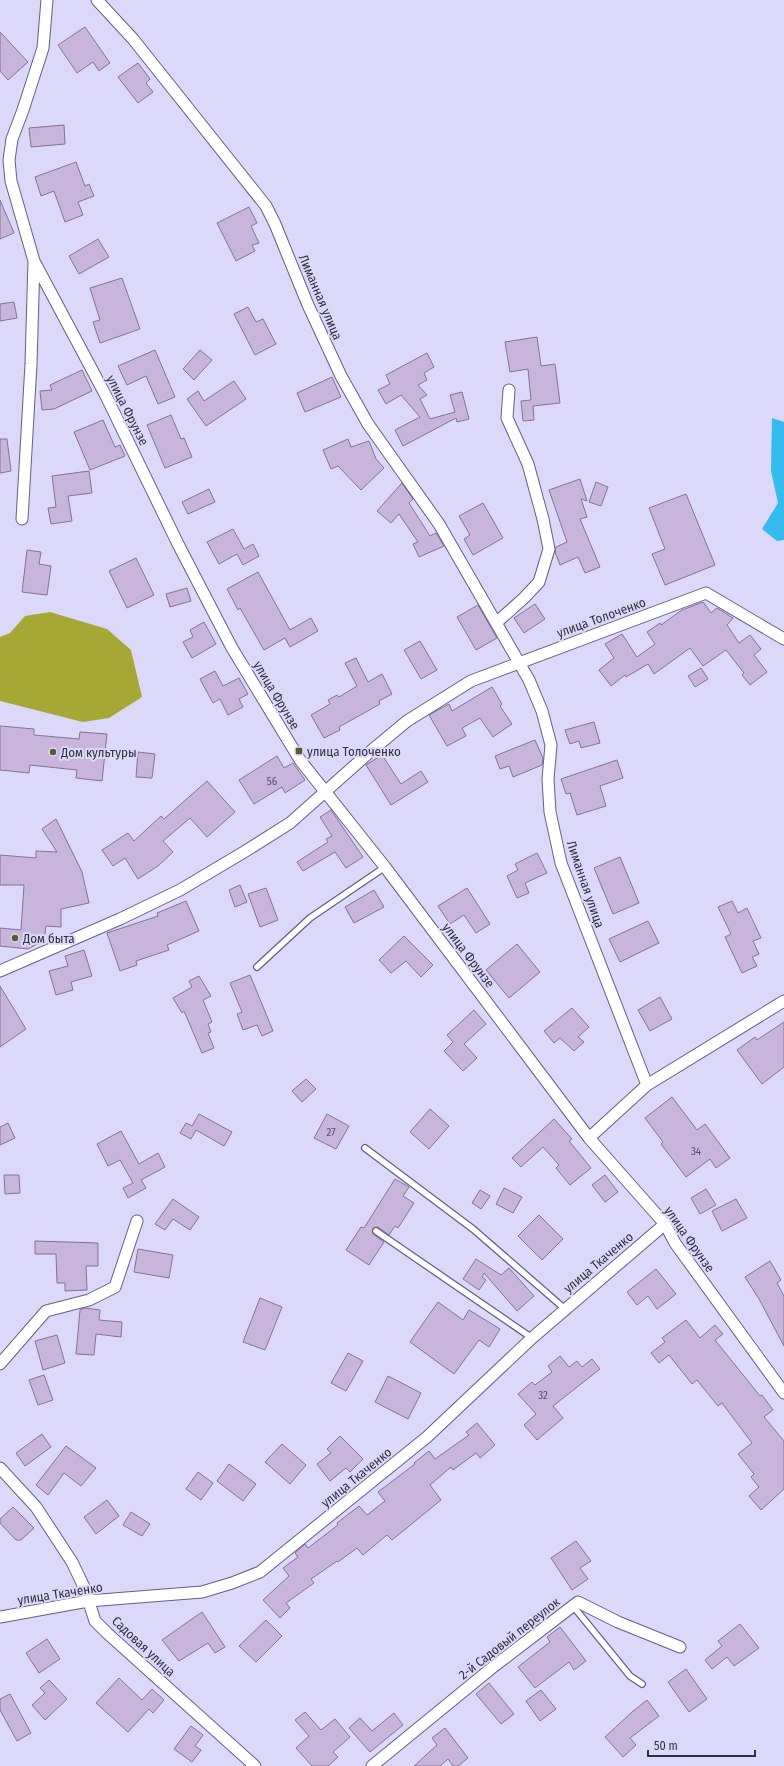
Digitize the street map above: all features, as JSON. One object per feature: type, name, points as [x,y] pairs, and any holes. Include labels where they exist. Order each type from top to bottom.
[{"type":"street","name":"улица Фрунзе","points":[[47,0],[43,48],[12,139],[9,160],[11,181],[34,260],[106,396],[178,544],[232,648],[300,760],[385,867],[589,1138],[665,1224],[675,1243],[784,1393]]},
{"type":"street","name":"Лиманная улица","points":[[97,0],[133,39],[266,206],[275,224],[308,305],[341,376],[368,424],[439,524],[520,662],[542,711],[550,745],[548,779],[550,812],[561,863],[647,1085]]},
{"type":"street","points":[[22,519],[31,364],[34,260]]},
{"type":"street","points":[[496,623],[524,598],[539,582],[549,549],[543,519],[528,464],[507,418],[510,390]]},
{"type":"street","name":"улица Толоченко","points":[[0,971],[120,919],[180,890],[244,852],[290,823],[407,721],[471,680],[706,593],[784,639]]},
{"type":"street","points":[[589,1138],[647,1085],[784,1001]]},
{"type":"street","points":[[0,1364],[46,1311],[89,1300],[115,1287],[137,1221]]},
{"type":"street","name":"улица Ткаченко","points":[[0,1617],[88,1601],[202,1592],[232,1583],[260,1572],[427,1437],[564,1309],[665,1224]]},
{"type":"street","name":"Садовая улица","points":[[0,1468],[36,1507],[72,1562],[84,1588],[95,1621],[255,1766]]},
{"type":"street","name":"2-й Садовый переулок","points":[[372,1766],[493,1667],[578,1602],[618,1622],[680,1646]]},
{"type":"lane","points":[[257,967],[310,918],[385,867]]},
{"type":"lane","points":[[365,1148],[474,1229],[564,1309]]},
{"type":"lane","points":[[376,1230],[532,1338]]},
{"type":"lane","points":[[573,1606],[630,1676],[642,1684]]},
{"type":"shaded area","points":[[50,612],[107,629],[131,650],[142,697],[109,718],[83,722],[0,701],[0,637],[10,633],[25,616]]},
{"type":"water","points":[[772,418],[784,422],[784,540],[777,541],[762,529],[778,503],[771,471]]},
{"type":"building","points":[[85,27],[110,63],[99,71],[93,62],[77,73],[58,45]]},
{"type":"building","points":[[0,32],[28,62],[8,80],[0,71]]},
{"type":"building","points":[[138,63],[150,79],[146,83],[153,92],[138,103],[118,77]]},
{"type":"building","points":[[64,125],[65,144],[31,147],[29,128]]},
{"type":"building","points":[[76,162],[85,186],[89,184],[94,196],[78,202],[83,215],[65,222],[54,191],[41,196],[35,177]]},
{"type":"building","points":[[0,200],[14,233],[0,239]]},
{"type":"building","points":[[249,207],[257,223],[251,226],[259,243],[252,245],[255,251],[236,261],[217,223]]},
{"type":"building","points":[[98,239],[109,257],[79,274],[69,256]]},
{"type":"building","points":[[122,278],[140,329],[100,343],[93,322],[100,320],[90,288]]},
{"type":"building","points":[[14,302],[17,318],[0,321],[0,304]]},
{"type":"building","points":[[248,307],[256,322],[263,319],[276,344],[255,355],[234,314]]},
{"type":"building","points":[[537,337],[541,366],[555,364],[560,403],[533,406],[534,420],[523,421],[521,401],[531,400],[528,369],[510,372],[505,342]]},
{"type":"building","points":[[155,350],[175,397],[158,404],[146,376],[127,385],[118,366]]},
{"type":"building","points":[[200,350],[212,360],[194,380],[183,369]]},
{"type":"building","points":[[427,353],[434,367],[424,373],[427,380],[418,385],[427,395],[420,399],[430,419],[455,412],[450,395],[462,392],[469,419],[457,422],[456,418],[403,446],[395,430],[420,417],[401,395],[386,404],[378,390],[390,384],[386,375]]},
{"type":"building","points":[[82,370],[92,391],[54,409],[42,410],[40,391],[52,390],[50,385]]},
{"type":"building","points":[[332,377],[341,397],[305,412],[297,393]]},
{"type":"building","points":[[234,381],[246,399],[206,426],[187,399],[198,391],[204,401]]},
{"type":"building","points":[[171,415],[181,439],[184,438],[192,457],[165,468],[147,425]]},
{"type":"building","points":[[103,420],[115,447],[120,445],[125,456],[90,470],[74,432]]},
{"type":"building","points":[[0,439],[7,439],[11,471],[0,473]]},
{"type":"building","points":[[348,439],[351,447],[369,441],[376,459],[384,468],[361,490],[338,466],[331,469],[323,450]]},
{"type":"building","points":[[89,471],[92,493],[68,496],[72,521],[51,524],[48,508],[56,507],[52,476]]},
{"type":"building","points":[[580,479],[587,501],[581,499],[587,517],[580,519],[600,567],[585,573],[578,557],[560,565],[555,552],[556,547],[567,542],[549,490]]},
{"type":"building","points":[[596,482],[608,487],[601,506],[589,502]]},
{"type":"building","points":[[402,483],[413,499],[409,503],[430,536],[436,533],[444,546],[419,557],[413,544],[418,542],[399,514],[391,523],[377,511]]},
{"type":"building","points":[[209,489],[215,502],[188,514],[182,502]]},
{"type":"building","points":[[686,494],[715,565],[665,585],[652,554],[665,549],[649,508]]},
{"type":"building","points":[[483,503],[503,538],[473,555],[464,539],[470,535],[459,516]]},
{"type":"building","points":[[233,529],[244,549],[253,544],[259,556],[243,565],[237,554],[219,564],[207,542]]},
{"type":"building","points":[[27,550],[41,552],[39,564],[51,566],[47,595],[22,592]]},
{"type":"building","points":[[136,558],[154,595],[127,608],[109,571]]},
{"type":"building","points":[[258,572],[290,630],[311,618],[318,631],[290,647],[285,638],[264,650],[240,608],[238,610],[227,589]]},
{"type":"building","points":[[187,588],[191,601],[170,607],[166,594]]},
{"type":"building","points":[[703,602],[711,613],[717,608],[733,618],[727,625],[739,643],[750,635],[761,649],[754,655],[767,672],[750,685],[742,675],[744,673],[726,650],[703,666],[690,648],[654,674],[648,664],[626,677],[625,675],[611,686],[599,670],[614,658],[605,644],[622,634],[637,657],[655,644],[647,632],[660,623],[661,625],[682,610]]},
{"type":"building","points":[[535,604],[545,619],[524,633],[514,618]]},
{"type":"building","points":[[478,605],[497,638],[476,650],[457,617]]},
{"type":"building","points":[[204,622],[216,644],[192,658],[183,642],[193,637],[190,630]]},
{"type":"building","points":[[420,641],[437,670],[421,679],[404,650]]},
{"type":"building","points":[[356,658],[368,682],[382,674],[392,694],[379,701],[380,704],[339,727],[340,730],[324,738],[311,715],[330,704],[328,700],[337,695],[339,697],[357,686],[345,663]]},
{"type":"building","points":[[701,668],[708,679],[695,687],[688,676]]},
{"type":"building","points":[[215,671],[223,686],[239,678],[248,694],[239,699],[243,707],[228,715],[220,699],[213,703],[200,679]]},
{"type":"building","points":[[492,687],[502,704],[500,706],[512,724],[493,737],[480,718],[462,728],[466,736],[447,746],[429,715],[449,704],[452,711]]},
{"type":"building","points":[[594,722],[600,743],[581,748],[579,741],[570,744],[565,730]]},
{"type":"building","name":"Дом культуры","points":[[0,726],[34,729],[34,735],[79,739],[80,732],[107,734],[102,781],[76,778],[77,770],[30,765],[29,773],[0,770]]},
{"type":"building","points":[[535,740],[543,758],[542,765],[513,777],[509,766],[500,769],[495,756]]},
{"type":"building","points":[[138,752],[155,754],[152,778],[136,777]]},
{"type":"building","points":[[382,755],[401,784],[421,771],[428,782],[391,805],[366,765]]},
{"type":"building","points":[[277,756],[284,768],[293,763],[305,780],[285,793],[282,787],[254,804],[239,780]]},
{"type":"building","points":[[617,760],[623,778],[600,786],[606,806],[577,815],[570,793],[566,794],[561,779]]},
{"type":"building","points":[[207,781],[235,812],[207,837],[190,818],[163,841],[173,852],[158,866],[138,879],[125,858],[113,866],[102,850],[128,833],[134,841],[161,816],[164,819]]},
{"type":"building","points":[[331,810],[363,857],[346,868],[335,852],[303,871],[297,862],[328,842],[326,839],[332,836],[320,817]]},
{"type":"building","points":[[56,819],[82,872],[89,903],[61,909],[61,927],[46,926],[44,940],[28,949],[0,946],[0,928],[21,930],[24,885],[0,885],[0,855],[36,858],[36,851],[57,852],[42,829]]},
{"type":"building","points":[[537,853],[547,873],[525,883],[529,893],[517,898],[507,876],[518,870],[515,864]]},
{"type":"building","points":[[620,857],[639,903],[613,914],[594,868]]},
{"type":"building","points":[[240,885],[247,902],[235,907],[229,890]]},
{"type":"building","points":[[266,888],[278,920],[260,927],[248,894]]},
{"type":"building","points":[[467,888],[490,924],[476,933],[464,915],[450,924],[438,906]]},
{"type":"building","points":[[374,890],[384,907],[354,923],[345,907]]},
{"type":"building","points":[[186,901],[199,931],[167,945],[169,950],[136,961],[137,965],[120,971],[107,933],[158,916],[157,913]]},
{"type":"building","points":[[732,901],[738,913],[747,908],[761,938],[753,941],[759,954],[752,957],[757,966],[742,973],[725,937],[731,934],[718,907]]},
{"type":"building","points":[[648,921],[659,943],[620,962],[609,939]]},
{"type":"building","points":[[404,936],[433,965],[421,977],[406,961],[391,973],[379,960]]},
{"type":"building","points":[[517,944],[540,972],[509,998],[486,970]]},
{"type":"building","points":[[84,950],[92,976],[71,982],[73,990],[56,995],[49,971],[68,966],[65,956]]},
{"type":"building","points":[[250,975],[273,1031],[262,1036],[257,1025],[243,1030],[237,1014],[242,1012],[230,983]]},
{"type":"building","points":[[199,976],[211,996],[203,1000],[212,1022],[208,1024],[211,1032],[208,1033],[214,1048],[202,1053],[184,1011],[182,1013],[173,998],[192,987],[189,981]]},
{"type":"building","points":[[0,986],[26,1029],[0,1047]]},
{"type":"building","points":[[660,997],[672,1019],[650,1031],[638,1010]]},
{"type":"building","points":[[572,1008],[589,1027],[578,1037],[584,1042],[574,1051],[560,1038],[554,1043],[544,1031]]},
{"type":"building","points":[[474,1010],[486,1024],[464,1044],[477,1058],[463,1071],[444,1051],[453,1042],[447,1035]]},
{"type":"building","points":[[784,1022],[784,1067],[762,1084],[737,1050],[755,1037],[757,1040]]},
{"type":"building","points":[[306,1079],[316,1089],[302,1102],[292,1091]]},
{"type":"building","points":[[672,1097],[697,1130],[705,1124],[730,1158],[716,1168],[710,1159],[686,1177],[661,1144],[663,1142],[645,1118]]},
{"type":"building","points":[[430,1109],[449,1126],[429,1149],[410,1132]]},
{"type":"building","points":[[199,1114],[232,1132],[224,1146],[196,1130],[191,1139],[180,1133],[186,1123],[192,1126]]},
{"type":"building","points":[[327,1114],[349,1126],[336,1149],[314,1138]]},
{"type":"building","points":[[554,1119],[572,1139],[569,1141],[591,1168],[570,1185],[556,1168],[559,1165],[543,1147],[521,1167],[512,1158]]},
{"type":"building","points":[[8,1123],[15,1138],[0,1145],[0,1127]]},
{"type":"building","points":[[121,1131],[139,1164],[158,1153],[165,1167],[141,1180],[146,1188],[128,1198],[123,1188],[133,1183],[120,1160],[108,1166],[97,1144]]},
{"type":"building","points":[[4,1175],[19,1175],[20,1193],[5,1194]]},
{"type":"building","points":[[605,1175],[618,1192],[605,1202],[592,1185]]},
{"type":"building","points":[[395,1179],[409,1187],[403,1196],[414,1203],[398,1228],[395,1226],[389,1235],[378,1227],[373,1228],[373,1234],[384,1242],[369,1265],[346,1250],[361,1227],[364,1228]]},
{"type":"building","points":[[504,1188],[522,1197],[513,1213],[496,1204]]},
{"type":"building","points":[[706,1189],[716,1205],[700,1214],[691,1198]]},
{"type":"building","points":[[480,1190],[490,1196],[481,1209],[472,1203]]},
{"type":"building","points":[[173,1199],[199,1217],[190,1230],[173,1219],[165,1230],[155,1224]]},
{"type":"building","points":[[736,1199],[747,1218],[722,1231],[712,1211]]},
{"type":"building","points":[[539,1215],[563,1239],[542,1260],[518,1236]]},
{"type":"building","points":[[35,1241],[98,1243],[98,1266],[86,1266],[87,1290],[65,1291],[65,1283],[57,1283],[56,1254],[35,1254]]},
{"type":"building","points":[[138,1249],[173,1255],[169,1278],[134,1272]]},
{"type":"building","points":[[476,1259],[501,1275],[509,1268],[534,1296],[517,1311],[484,1273],[482,1277],[486,1280],[479,1290],[463,1279]]},
{"type":"building","points":[[770,1261],[781,1280],[777,1283],[784,1296],[784,1346],[759,1299],[745,1277]]},
{"type":"building","points":[[656,1269],[676,1294],[657,1309],[648,1296],[637,1305],[627,1292]]},
{"type":"building","points":[[260,1298],[282,1307],[265,1350],[243,1342]]},
{"type":"building","points":[[438,1302],[463,1320],[469,1310],[500,1329],[489,1347],[479,1340],[454,1374],[410,1342]]},
{"type":"building","points":[[85,1308],[100,1310],[99,1320],[122,1322],[121,1337],[96,1334],[94,1355],[76,1354],[80,1310]]},
{"type":"building","points":[[686,1320],[700,1338],[715,1325],[723,1334],[715,1340],[773,1410],[764,1417],[784,1441],[784,1489],[761,1510],[749,1496],[759,1487],[751,1477],[754,1474],[738,1454],[752,1443],[722,1403],[718,1406],[697,1380],[692,1384],[669,1355],[659,1363],[651,1353],[665,1342],[662,1338]]},
{"type":"building","points":[[57,1335],[65,1363],[43,1370],[35,1341]]},
{"type":"building","points":[[348,1353],[363,1361],[346,1391],[331,1383]]},
{"type":"building","points":[[560,1356],[569,1367],[577,1361],[582,1367],[592,1359],[600,1369],[553,1406],[563,1418],[537,1440],[524,1425],[536,1414],[518,1394],[532,1382],[535,1385],[552,1372],[548,1366]]},
{"type":"building","points":[[44,1375],[53,1400],[38,1405],[29,1380]]},
{"type":"building","points":[[388,1376],[421,1393],[408,1419],[375,1402]]},
{"type":"building","points":[[477,1423],[495,1445],[480,1458],[476,1453],[453,1470],[451,1467],[430,1485],[441,1500],[392,1540],[387,1535],[363,1555],[357,1548],[311,1579],[314,1583],[286,1603],[290,1608],[280,1618],[263,1600],[289,1576],[283,1568],[298,1557],[295,1553],[305,1544],[308,1548],[338,1525],[337,1523],[359,1506],[367,1515],[385,1501],[378,1492],[415,1464],[414,1463],[429,1451],[435,1459],[469,1435],[466,1432]]},
{"type":"building","points":[[42,1434],[51,1447],[25,1466],[16,1453]]},
{"type":"building","points":[[340,1436],[363,1459],[350,1472],[346,1468],[330,1481],[317,1464],[331,1453],[327,1449]]},
{"type":"building","points":[[282,1444],[306,1465],[290,1484],[265,1462]]},
{"type":"building","points":[[66,1446],[96,1468],[81,1486],[64,1473],[48,1495],[36,1485]]},
{"type":"building","points":[[229,1464],[256,1484],[243,1501],[217,1481]]},
{"type":"building","points":[[198,1472],[213,1483],[201,1500],[186,1489]]},
{"type":"building","points":[[107,1500],[119,1516],[96,1534],[84,1517]]},
{"type":"building","points":[[13,1507],[34,1528],[21,1540],[16,1540],[0,1523],[0,1519]]},
{"type":"building","points":[[131,1512],[150,1524],[142,1536],[123,1525]]},
{"type":"building","points":[[576,1541],[591,1561],[580,1568],[588,1579],[572,1590],[551,1558]]},
{"type":"building","points":[[202,1612],[225,1647],[215,1653],[208,1643],[179,1661],[162,1640]]},
{"type":"building","points":[[266,1620],[282,1636],[256,1662],[239,1646]]},
{"type":"building","points":[[740,1624],[759,1648],[734,1666],[727,1657],[712,1669],[705,1660],[722,1646],[718,1641]]},
{"type":"building","points":[[560,1627],[586,1661],[574,1670],[569,1662],[535,1688],[518,1667],[550,1642],[547,1637]]},
{"type":"building","points":[[47,1639],[60,1659],[39,1673],[26,1653]]},
{"type":"building","points":[[686,1669],[707,1699],[689,1712],[668,1682]]},
{"type":"building","points":[[119,1678],[142,1700],[152,1689],[164,1700],[153,1713],[149,1709],[128,1732],[96,1703]]},
{"type":"building","points":[[49,1680],[67,1699],[45,1720],[32,1705],[45,1693],[40,1688]]},
{"type":"building","points":[[489,1683],[514,1714],[501,1724],[476,1694]]},
{"type":"building","points":[[541,1690],[556,1709],[540,1721],[526,1701]]},
{"type":"building","points":[[10,1694],[31,1733],[17,1741],[0,1710],[0,1699]]},
{"type":"building","points":[[647,1700],[659,1716],[630,1738],[636,1745],[623,1757],[605,1737]]},
{"type":"building","points":[[305,1712],[321,1730],[335,1719],[350,1737],[333,1752],[338,1757],[328,1766],[312,1766],[296,1748],[309,1736],[295,1720]]},
{"type":"building","points":[[394,1713],[403,1725],[370,1752],[349,1728],[360,1718],[372,1731]]},
{"type":"building","points":[[191,1726],[203,1735],[195,1746],[201,1750],[192,1762],[174,1749]]},
{"type":"building","points":[[445,1728],[468,1758],[458,1766],[453,1766],[448,1759],[440,1766],[414,1766],[437,1745],[432,1738]]},
{"type":"place","name":"улица Толоченко","points":[[299,751]]},
{"type":"place","name":"Дом культуры","points":[[53,752]]},
{"type":"place","name":"Дом быта","points":[[15,938]]}]
